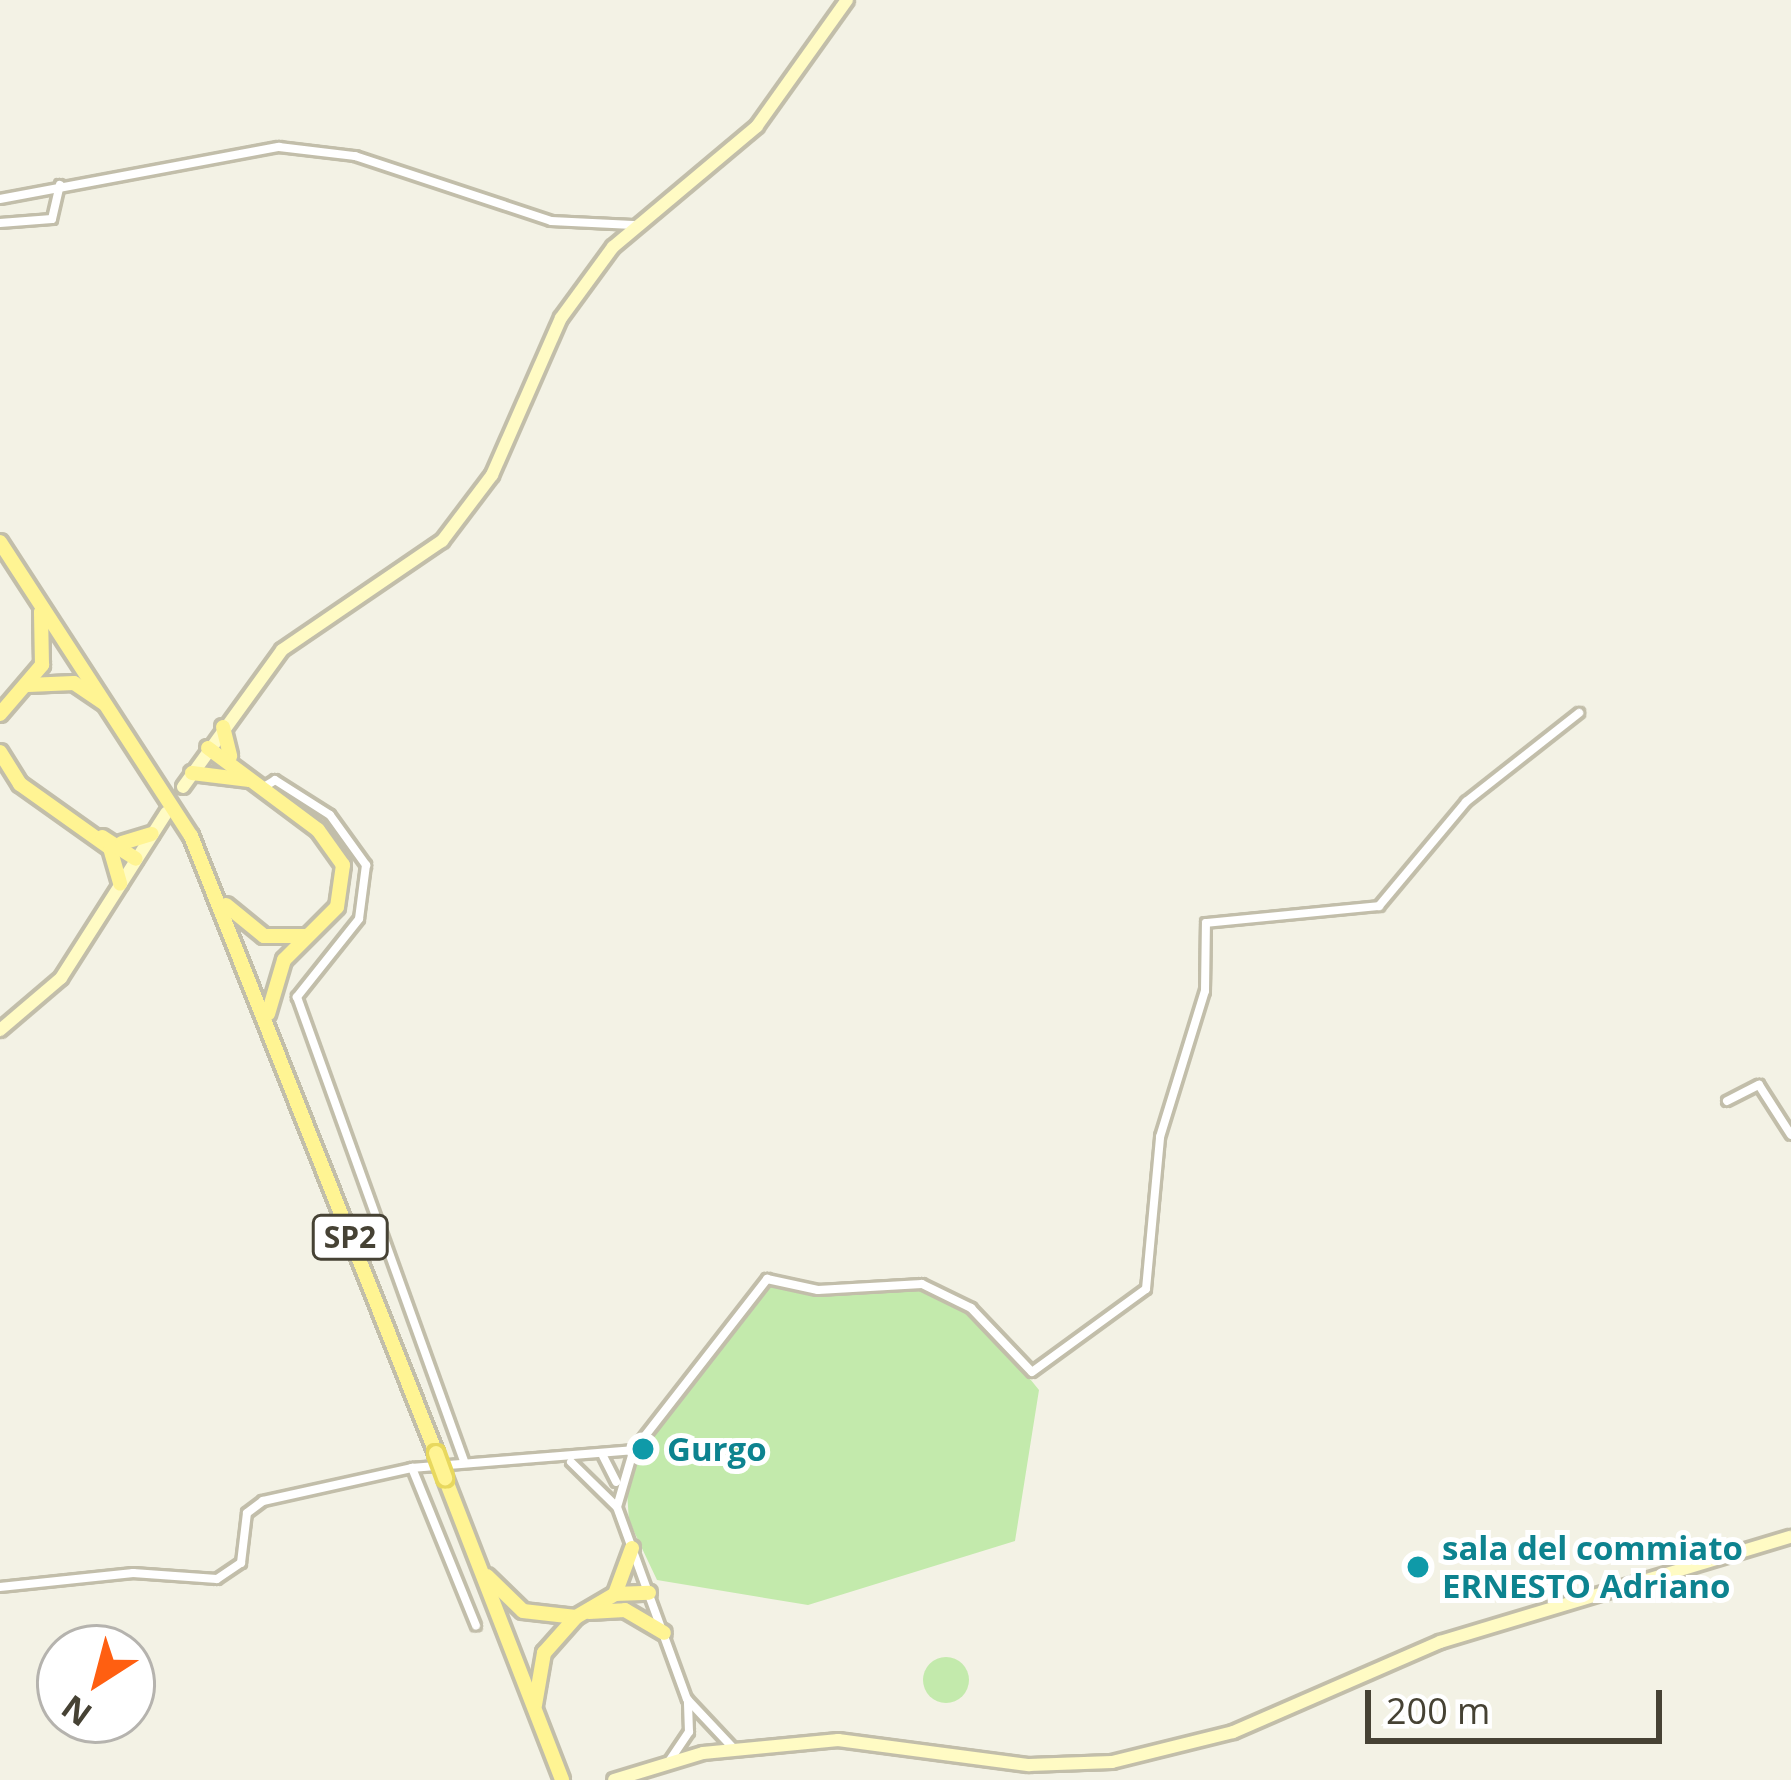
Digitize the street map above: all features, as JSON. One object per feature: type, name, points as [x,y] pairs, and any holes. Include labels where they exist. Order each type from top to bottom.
[{"type":"main road","name":"SP2","points":[[0,542],[118,714],[219,897],[560,1775]]},
{"type":"main road","points":[[0,714],[28,685],[48,644],[34,590]]},
{"type":"main road","points":[[28,685],[74,683],[118,714]]},
{"type":"main road","points":[[223,728],[229,763]]},
{"type":"main road","points":[[208,748],[264,787],[343,865],[337,907],[305,937],[273,980],[267,1019]]},
{"type":"main road","points":[[0,752],[20,784],[136,859]]},
{"type":"main road","points":[[192,773],[229,763]]},
{"type":"main road","points":[[116,846],[152,834]]},
{"type":"main road","points":[[116,846],[120,884]]},
{"type":"main road","points":[[219,897],[264,935],[305,937]]},
{"type":"main road","points":[[615,1594],[632,1548]]},
{"type":"main road","points":[[480,1568],[523,1611],[583,1615],[626,1610],[649,1593]]},
{"type":"main road","points":[[535,1710],[544,1653],[583,1615],[615,1594],[649,1593]]},
{"type":"main road","points":[[626,1610],[664,1634]]},
{"type":"street","points":[[183,787],[223,728],[304,630],[442,541],[492,476],[561,318],[633,225],[757,126],[848,0]]},
{"type":"street","points":[[0,199],[234,150],[305,148],[534,218],[633,225]]},
{"type":"street","points":[[0,223],[52,219],[60,185]]},
{"type":"street","points":[[616,1484],[634,1450],[767,1279],[818,1290],[922,1283],[970,1308],[1032,1372],[1146,1289],[1160,1137],[1204,991],[1206,923],[1379,906],[1466,802],[1579,712]]},
{"type":"street","points":[[264,787],[275,780],[330,815],[366,865],[359,919],[297,997],[465,1463]]},
{"type":"street","points":[[0,1030],[50,991],[166,813]]},
{"type":"street","points":[[1727,1101],[1759,1084],[1791,1135]]},
{"type":"street","points":[[0,1587],[228,1577],[253,1507],[412,1468],[571,1462],[634,1450]]},
{"type":"street","points":[[598,1483],[603,1456]]},
{"type":"street","points":[[603,1456],[616,1484],[617,1507],[688,1699],[706,1730],[735,1749]]},
{"type":"street","points":[[571,1462],[598,1483],[617,1507]]},
{"type":"street","points":[[412,1468],[476,1626]]},
{"type":"street","points":[[614,1780],[703,1753],[838,1740],[1029,1765],[1112,1762],[1233,1732],[1440,1642],[1791,1537]]},
{"type":"street","points":[[688,1699],[689,1732],[703,1753]]},
{"type":"street","points":[[703,1753],[706,1730]]},
{"type":"street","points":[[670,1760],[689,1732]]},
{"type":"green space","name":"Gurgo","points":[[768,1283],[820,1295],[919,1286],[987,1326],[1039,1390],[1015,1541],[808,1605],[657,1580],[629,1521],[626,1477],[710,1347]]},
{"type":"green space","points":[[946,1657],[963,1663],[969,1680],[963,1697],[946,1703],[929,1697],[923,1680],[929,1663]]},
{"type":"place","name":"Gurgo","points":[[643,1449]]},
{"type":"place","name":"sala del commiato ERNESTO Adriano","points":[[1418,1567]]}]
